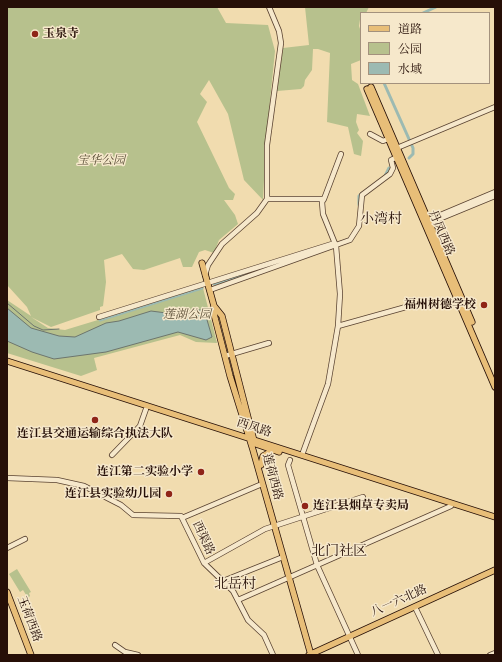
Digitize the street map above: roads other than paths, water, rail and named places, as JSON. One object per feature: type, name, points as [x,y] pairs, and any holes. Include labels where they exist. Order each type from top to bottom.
[{"type":"main road","name":"丹凤西路","points":[[495,377],[427,222],[388,139],[369,88],[397,148],[427,222],[495,387]]},
{"type":"main road","name":"莲荷西路","points":[[202,263],[214,306],[214,314],[225,356],[246,420],[262,484],[311,654]]},
{"type":"main road","name":"莲荷西路","points":[[214,306],[220,313],[232,354],[246,420]]},
{"type":"main road","name":"西凤路","points":[[7,361],[230,432],[274,450],[495,520]]},
{"type":"main road","name":"西凤路","points":[[7,365],[146,409],[302,455],[495,517]]},
{"type":"main road","points":[[230,432],[240,429],[246,420]]},
{"type":"main road","name":"莲荷西路","points":[[252,441],[261,465],[283,557],[290,577]]},
{"type":"main road","points":[[261,465],[263,456],[274,450]]},
{"type":"main road","name":"八一六北路","points":[[311,654],[495,570]]},
{"type":"main road","name":"玉荷西路","points":[[7,592],[32,655]]},
{"type":"street","points":[[205,275],[208,265],[222,244],[257,213],[267,199],[268,145],[281,43],[279,31],[269,7]]},
{"type":"street","points":[[397,148],[495,107]]},
{"type":"street","points":[[370,134],[383,141],[388,139]]},
{"type":"street","points":[[302,455],[328,384],[338,326],[340,294],[335,245],[323,214],[322,202],[342,154]]},
{"type":"street","points":[[99,317],[207,282],[214,282],[348,242],[355,235],[361,220],[362,195],[390,174],[393,168],[391,160],[396,157]]},
{"type":"street","points":[[427,222],[495,192]]},
{"type":"street","points":[[427,222],[495,196]]},
{"type":"street","points":[[267,199],[324,199]]},
{"type":"street","points":[[210,290],[335,245]]},
{"type":"street","points":[[338,326],[424,302]]},
{"type":"street","points":[[225,356],[269,343]]},
{"type":"street","points":[[112,455],[140,426],[146,409]]},
{"type":"street","points":[[290,460],[288,465],[317,565],[358,655]]},
{"type":"street","name":"西渠路","points":[[7,478],[57,480],[81,486],[123,506],[131,515],[176,515],[182,518],[204,563],[233,591],[248,620],[264,635],[273,655]]},
{"type":"street","points":[[182,518],[262,484]]},
{"type":"street","points":[[204,563],[262,530],[363,498]]},
{"type":"street","points":[[238,600],[451,506]]},
{"type":"street","points":[[7,548],[25,539]]},
{"type":"street","points":[[223,581],[283,557]]},
{"type":"street","points":[[414,607],[438,655]]},
{"type":"street","points":[[115,645],[125,652],[138,655]]},
{"type":"street","points":[[490,655],[495,653]]},
{"type":"water","points":[[7,308],[31,328],[59,336],[75,337],[106,323],[119,321],[151,311],[182,315],[194,310],[201,310],[205,313],[212,337],[206,340],[178,332],[106,352],[54,359],[32,352],[7,341]]},
{"type":"waterway","points":[[425,12],[436,7]]},
{"type":"waterway","points":[[384,84],[413,148],[413,154],[409,158]]},
{"type":"waterway","points":[[385,176],[389,168]]},
{"type":"waterway","points":[[359,205],[359,196],[362,193]]},
{"type":"waterway","points":[[214,284],[280,263]]},
{"type":"waterway","points":[[100,320],[202,288]]},
{"type":"waterway","points":[[7,303],[34,326],[43,330],[59,329]]},
{"type":"place","name":"玉泉寺","points":[[35,34]]},
{"type":"place","name":"福州树德学校","points":[[484,305]]},
{"type":"place","name":"连江县交通运输综合执法大队","points":[[95,420]]},
{"type":"place","name":"连江第二实验小学","points":[[201,472]]},
{"type":"place","name":"连江县实验幼儿园","points":[[169,494]]},
{"type":"place","name":"连江县烟草专卖局","points":[[305,506]]},
{"type":"district","name":"小湾村","points":[[381,220]]},
{"type":"district","name":"北门社区","points":[[339,552]]},
{"type":"district","name":"北岳村","points":[[235,585]]},
{"type":"park label","name":"宝华公园","points":[[101,161]]},
{"type":"park label","name":"莲湖公园","points":[[187,315]]}]
